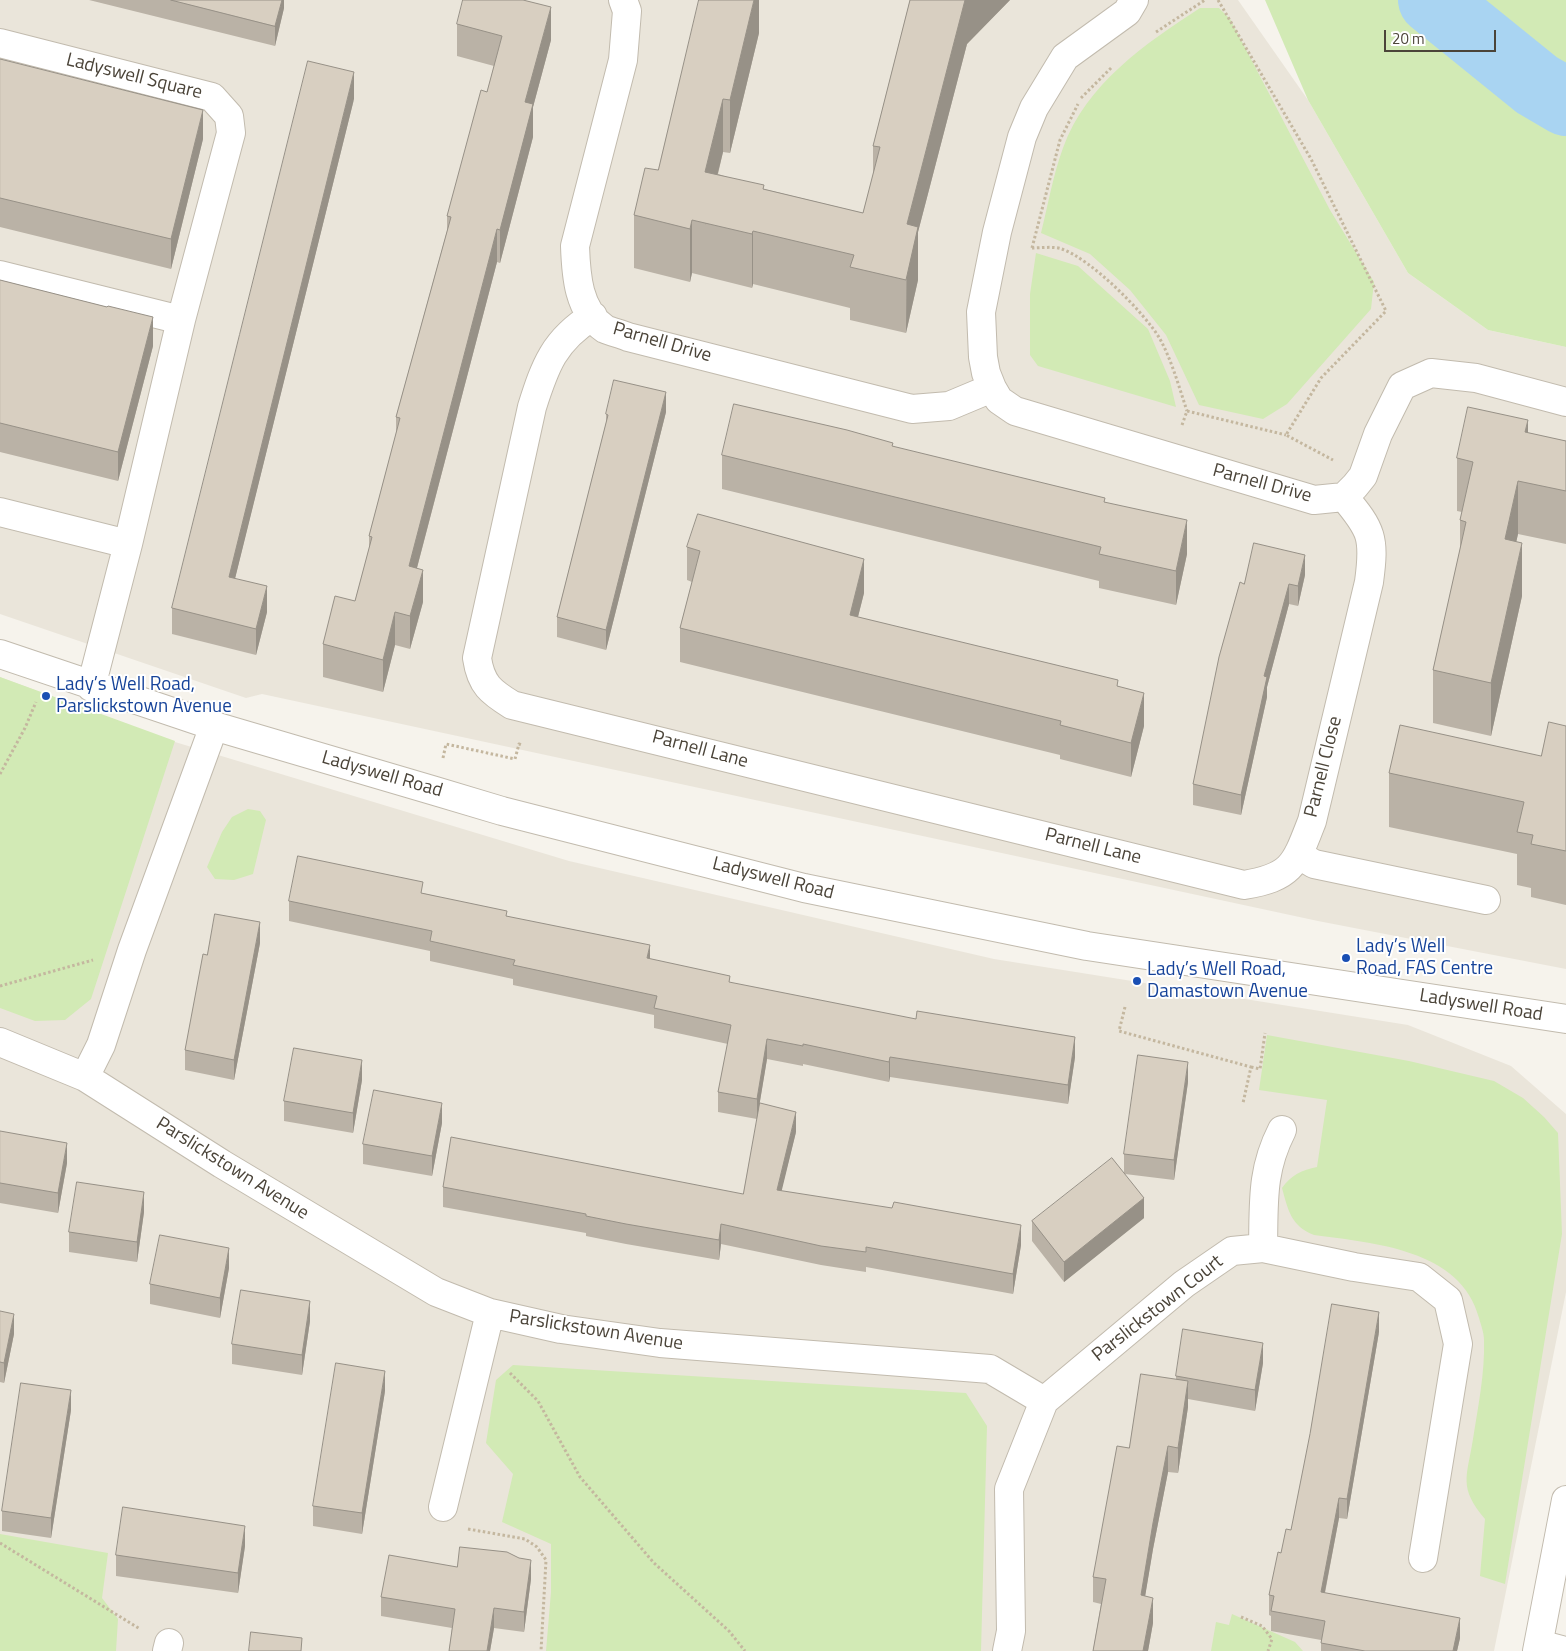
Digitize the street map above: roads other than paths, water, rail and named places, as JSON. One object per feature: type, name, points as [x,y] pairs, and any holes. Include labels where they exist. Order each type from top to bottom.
[{"type":"street","name":"Parnell Drive","points":[[623,0],[627,10],[623,60],[575,246],[576,274],[581,296],[593,316],[605,328],[628,337],[912,409],[949,406],[992,388]]},
{"type":"street","name":"Parnell Drive","points":[[1134,0],[1127,12],[1065,57],[1034,108],[1022,137],[994,247],[981,312],[983,357],[986,373],[992,388],[999,400],[1015,411],[1314,500],[1344,497]]},
{"type":"street","name":"Ladyswell Square","points":[[0,43],[212,97],[230,116],[231,134],[181,320],[92,686]]},
{"type":"street","points":[[0,275],[181,320]]},
{"type":"street","name":"Parnell Lane","points":[[593,316],[578,325],[558,347],[544,367],[532,407],[477,658],[479,674],[491,692],[512,704],[1244,884],[1269,880],[1285,871],[1299,855]]},
{"type":"street","points":[[1344,497],[1362,476],[1378,434],[1402,386],[1432,373],[1476,378],[1566,402]]},
{"type":"street","name":"Parnell Close","points":[[1299,855],[1312,822],[1370,575],[1373,552],[1369,531],[1362,517],[1344,497]]},
{"type":"street","points":[[0,512],[128,544]]},
{"type":"street","name":"Ladyswell Road","points":[[0,654],[214,726],[502,811],[804,888],[1087,946],[1566,1019]]},
{"type":"street","points":[[85,1076],[100,1045],[132,950],[214,726]]},
{"type":"street","points":[[1299,855],[1314,864],[1486,900]]},
{"type":"street","name":"Parslickstown Avenue","points":[[0,1042],[85,1076],[222,1164],[436,1292],[490,1313],[561,1329],[660,1343],[990,1369],[1044,1401]]},
{"type":"street","points":[[1263,1248],[1265,1176],[1270,1152],[1282,1130]]},
{"type":"street","name":"Parslickstown Court","points":[[1007,1651],[1011,1631],[1010,1489],[1044,1401],[1184,1284],[1232,1251],[1263,1248],[1354,1267],[1419,1277],[1448,1300],[1458,1344],[1424,1558]]},
{"type":"street","points":[[442,1506],[490,1313]]},
{"type":"street","points":[[1565,1651],[1538,1647],[1566,1500]]},
{"type":"waterway","points":[[1432,0],[1537,85],[1566,102]]},
{"type":"place","name":"Lady’s Well Road, Parslickstown Avenue","points":[[46,696]]},
{"type":"place","name":"Lady’s Well Road, FAS Centre","points":[[1346,958]]},
{"type":"place","name":"Lady’s Well Road, Damastown Avenue","points":[[1137,981]]}]
